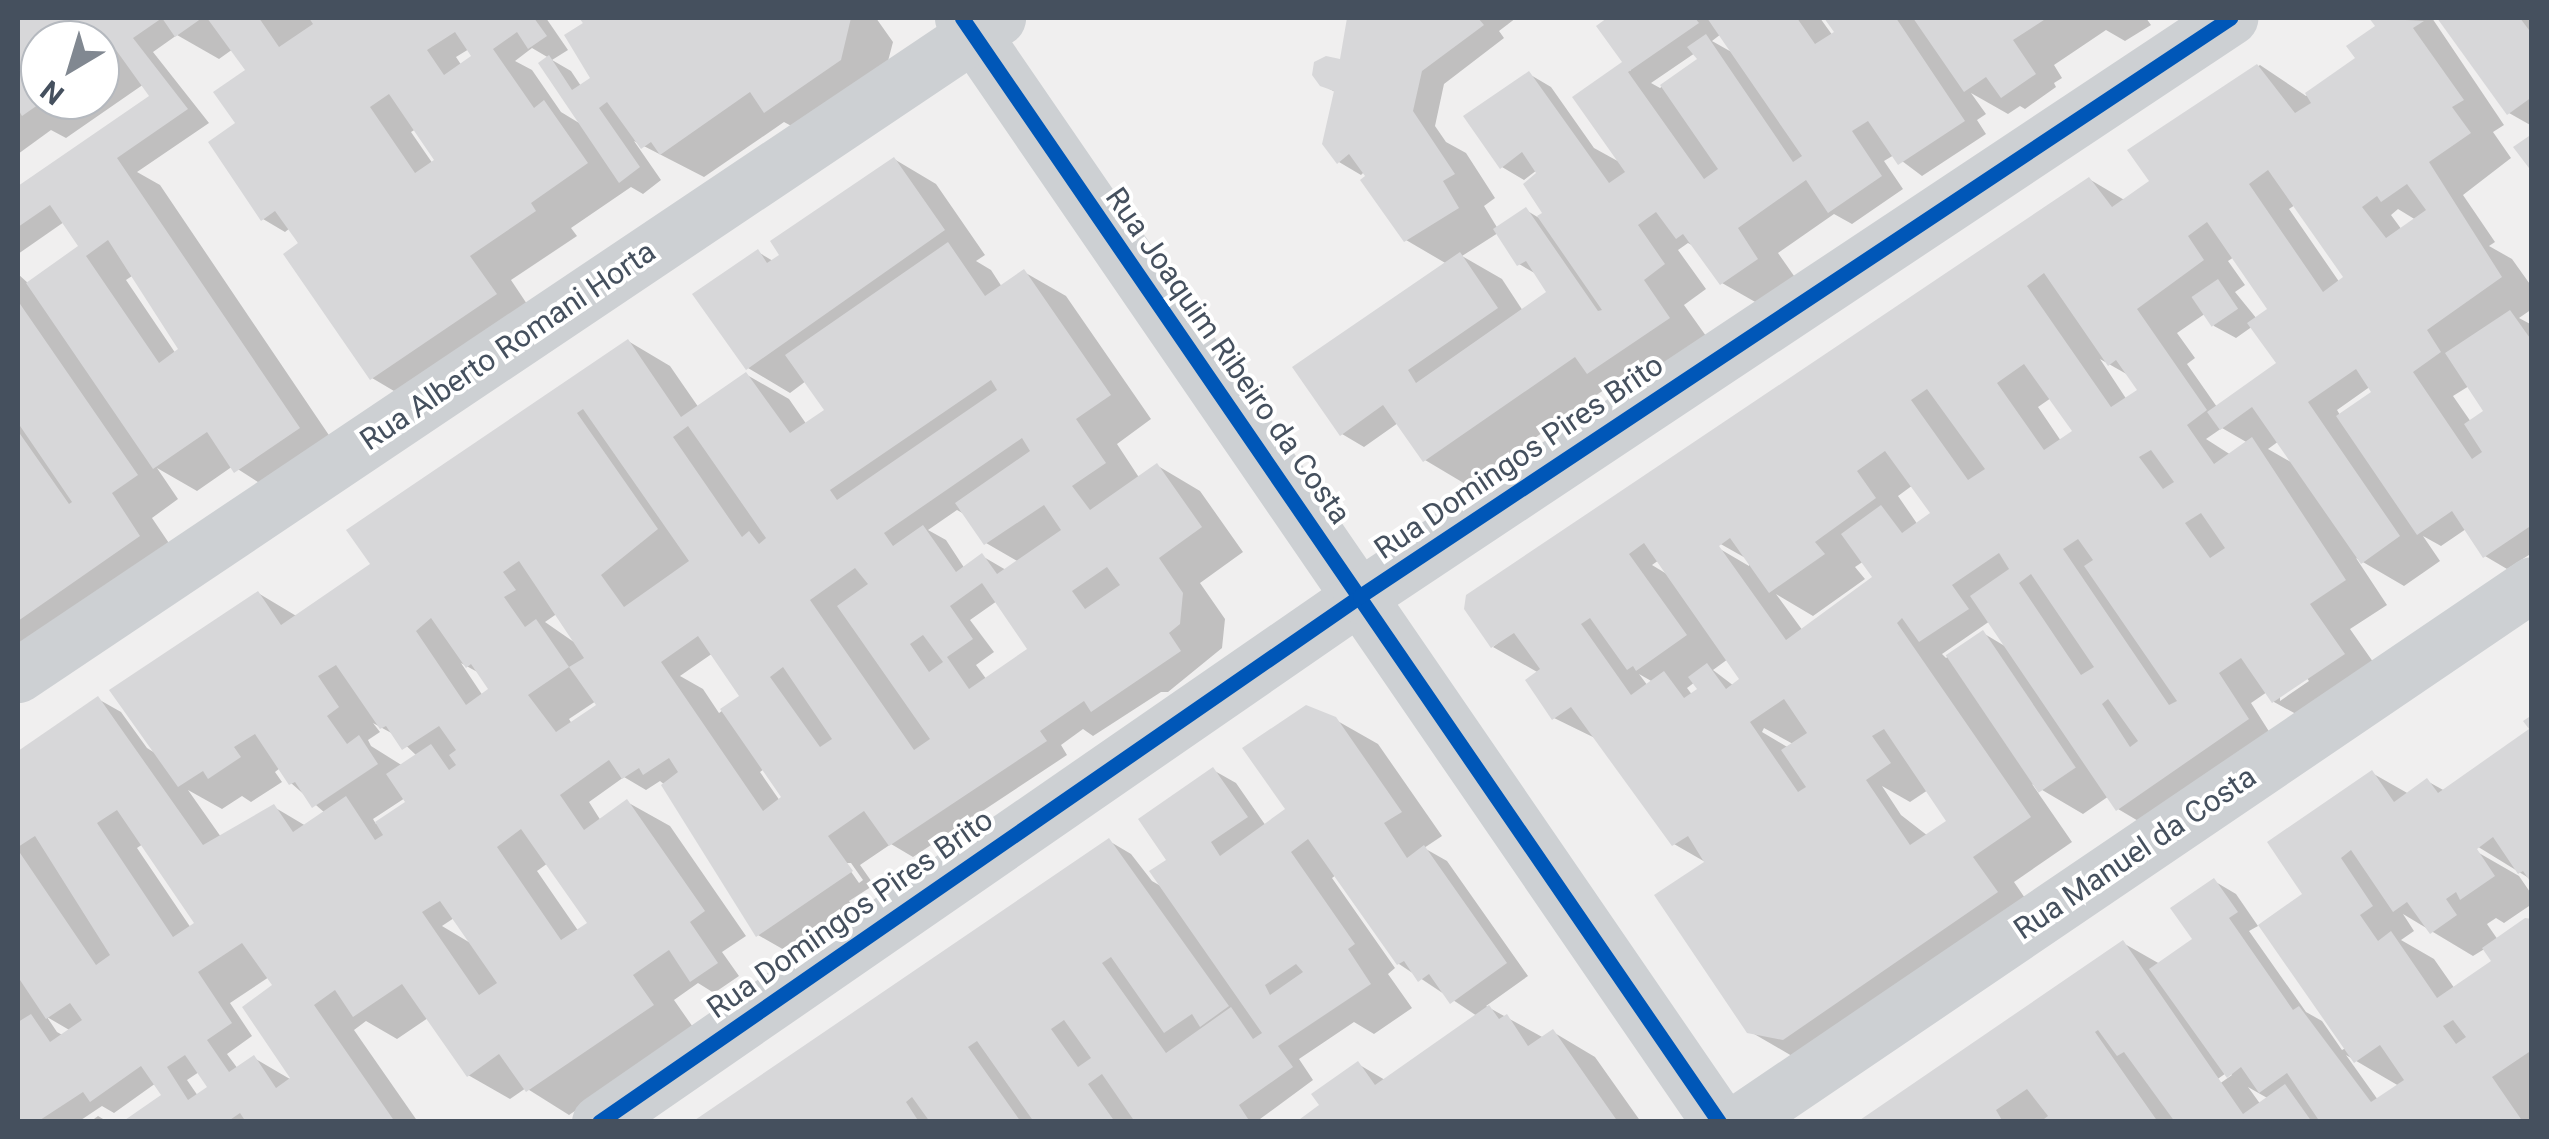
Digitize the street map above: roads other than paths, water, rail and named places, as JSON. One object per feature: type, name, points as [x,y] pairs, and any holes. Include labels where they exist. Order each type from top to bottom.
[{"type":"street","name":"Rua Domingos Pires Brito","points":[[599,1122],[1360,596],[2230,18]]},
{"type":"street","name":"Rua Joaquim Ribeiro da Costa","points":[[978,23],[1360,596],[1719,1122]]},
{"type":"street","name":"Rua Alberto Romani Horta","points":[[18,674],[978,23]]},
{"type":"street","name":"Rua Manuel da Costa","points":[[1739,1122],[2532,584]]}]
